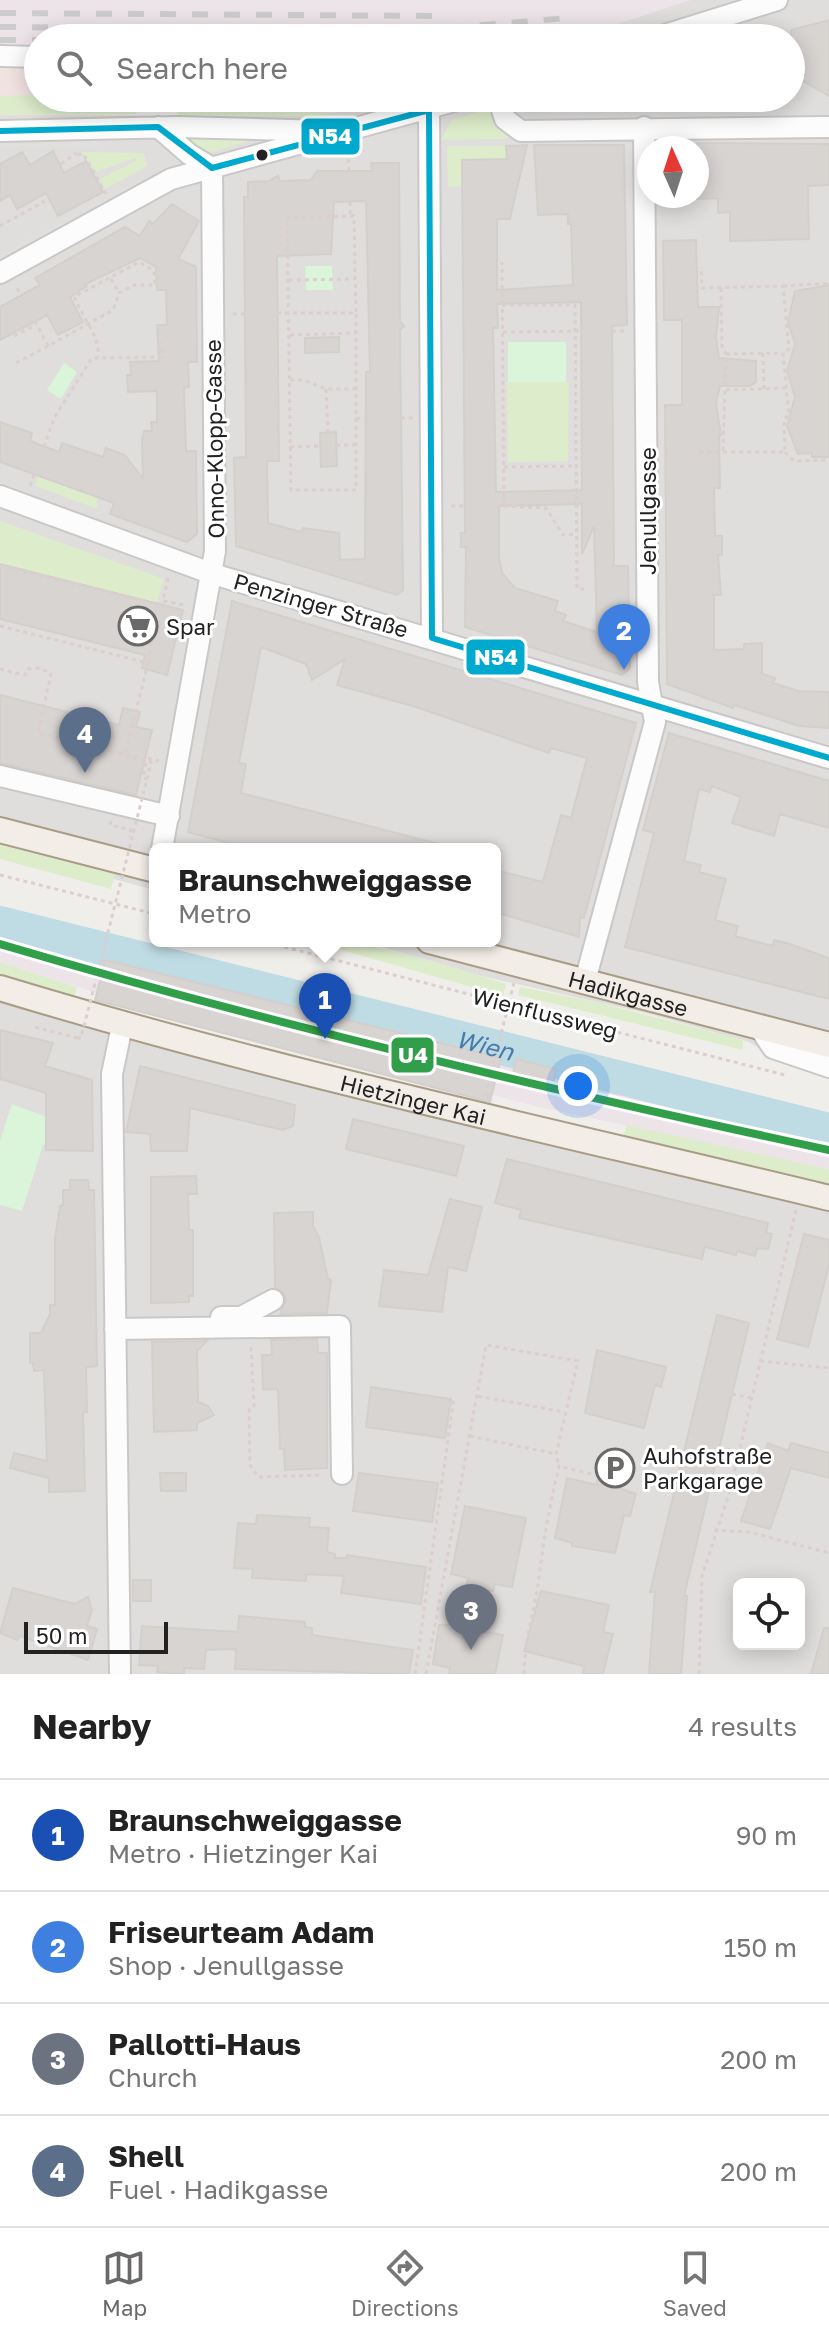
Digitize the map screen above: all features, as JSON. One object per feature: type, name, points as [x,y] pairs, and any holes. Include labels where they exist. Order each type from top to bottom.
[{"type":"main road","points":[[0,830],[149,868]]},
{"type":"main road","name":"Hadikgasse","points":[[452,947],[829,1045]]},
{"type":"main road","name":"Hietzinger Kai","points":[[0,988],[122,1026],[420,1103],[829,1198]]},
{"type":"street","points":[[700,24],[777,0]]},
{"type":"street","points":[[0,56],[24,57]]},
{"type":"street","points":[[0,273],[171,179],[350,132],[403,112]]},
{"type":"street","points":[[414,112],[432,638]]},
{"type":"street","points":[[503,112],[505,119],[521,131],[644,127],[829,127]]},
{"type":"street","points":[[0,131],[158,127],[350,132]]},
{"type":"street","points":[[158,127],[189,154],[212,168]]},
{"type":"street","name":"Jenullgasse","points":[[585,981],[655,722],[648,682],[644,127]]},
{"type":"street","name":"Onno-Klopp-Gasse","points":[[163,843],[213,574],[212,168]]},
{"type":"street","name":"Penzinger Straße","points":[[0,496],[213,574],[829,758]]},
{"type":"street","points":[[0,776],[169,816]]},
{"type":"street","points":[[120,1674],[112,1074],[122,1026]]},
{"type":"street","points":[[759,1027],[773,1048],[829,1067]]},
{"type":"street","points":[[115,1324],[241,1317],[273,1300]]},
{"type":"street","points":[[115,1324],[340,1326],[342,1474]]},
{"type":"path","points":[[77,154],[84,155],[115,210]]},
{"type":"path","points":[[0,226],[45,201]]},
{"type":"path","points":[[350,202],[350,217]]},
{"type":"path","points":[[354,216],[355,279],[356,490],[291,490],[287,218],[354,216]]},
{"type":"path","points":[[16,363],[48,346],[88,324],[113,310],[119,293],[134,285],[155,285],[154,271],[139,262],[74,297],[88,324],[99,344],[98,357]]},
{"type":"path","points":[[502,262],[504,506]]},
{"type":"path","points":[[701,267],[702,288],[829,283]]},
{"type":"path","points":[[110,277],[119,293]]},
{"type":"path","points":[[289,280],[355,279]]},
{"type":"path","points":[[726,354],[783,353],[789,349],[783,286]]},
{"type":"path","points":[[721,288],[722,348],[726,354],[726,390],[722,394],[723,452]]},
{"type":"path","points":[[502,305],[575,305],[577,589],[588,589]]},
{"type":"path","points":[[277,313],[356,313]]},
{"type":"path","points":[[14,336],[36,323],[48,346]]},
{"type":"path","points":[[503,332],[582,331]]},
{"type":"path","points":[[290,335],[356,333]]},
{"type":"path","points":[[44,447],[54,418],[92,358],[162,357],[161,342]]},
{"type":"path","points":[[763,353],[764,389]]},
{"type":"path","points":[[783,353],[785,388],[789,392],[789,415],[784,419],[785,452],[794,461],[829,460]]},
{"type":"path","points":[[290,380],[304,380],[326,389],[356,389]]},
{"type":"path","points":[[726,390],[785,388]]},
{"type":"path","points":[[326,389],[328,432]]},
{"type":"path","points":[[356,418],[365,419]]},
{"type":"path","points":[[336,445],[356,445]]},
{"type":"path","points":[[290,447],[321,446]]},
{"type":"path","points":[[699,452],[785,452]]},
{"type":"path","points":[[504,467],[576,466]]},
{"type":"path","points":[[497,506],[546,508],[563,535],[577,534]]},
{"type":"path","points":[[163,601],[174,559]]},
{"type":"path","points":[[0,566],[157,604],[163,601],[185,605]]},
{"type":"path","points":[[125,755],[148,663],[157,604]]},
{"type":"path","points":[[0,626],[148,663]]},
{"type":"path","points":[[0,669],[25,675],[28,669],[40,668],[51,674],[38,733],[151,762],[81,1038],[35,1027]]},
{"type":"path","points":[[146,763],[143,778],[147,779]]},
{"type":"path","points":[[113,826],[131,830],[129,837]]},
{"type":"path","points":[[0,875],[149,912]]},
{"type":"path","name":"Wienflussweg","points":[[285,947],[798,1078]]},
{"type":"path","points":[[491,1098],[485,1097],[514,983]]},
{"type":"path","points":[[699,1674],[702,1576],[714,1530],[730,1491],[801,1191]]},
{"type":"path","points":[[250,1327],[254,1406],[249,1410],[250,1465],[258,1477],[342,1474]]},
{"type":"path","points":[[426,1674],[486,1345],[578,1361],[556,1454],[559,1466],[541,1542],[540,1570],[525,1635],[524,1674]]},
{"type":"path","points":[[760,1361],[829,1368]]},
{"type":"path","points":[[732,1394],[752,1398]]},
{"type":"path","points":[[478,1396],[566,1412]]},
{"type":"path","points":[[415,1674],[454,1397]]},
{"type":"path","points":[[470,1436],[556,1454]]},
{"type":"path","points":[[719,1447],[739,1452]]},
{"type":"path","points":[[559,1466],[595,1475]]},
{"type":"path","points":[[714,1530],[749,1532],[829,1553]]},
{"type":"shaded area","points":[[0,0],[690,0],[616,24],[24,24],[24,46],[0,46]]},
{"type":"shaded area","points":[[690,0],[829,0],[829,1058],[769,1054],[749,1042],[646,1013],[481,976],[382,947],[501,947],[501,843],[149,843],[149,888],[0,849],[0,115],[805,112],[805,24],[616,24]]},
{"type":"shaded area","points":[[0,46],[24,46],[24,97],[0,96]]},
{"type":"shaded area","points":[[100,140],[100,146],[0,147],[0,141]]},
{"type":"shaded area","points":[[133,183],[148,188],[0,269],[0,255]]},
{"type":"shaded area","points":[[0,932],[829,1141],[829,1169],[539,1107],[97,993],[0,962]]},
{"type":"shaded area","points":[[0,974],[87,1002],[358,1072],[829,1185],[829,1674],[0,1674]]},
{"type":"green space","points":[[24,95],[24,112],[137,114],[0,115],[0,96]]},
{"type":"green space","points":[[178,112],[334,112],[308,116],[178,115]]},
{"type":"green space","points":[[477,112],[495,112],[511,135],[505,139],[441,140],[452,120]]},
{"type":"green space","points":[[170,130],[257,139],[205,154]]},
{"type":"green space","points":[[447,146],[506,146],[507,159],[462,160],[462,186],[448,187]]},
{"type":"green space","points":[[81,152],[144,153],[147,166],[105,189],[100,179],[136,161],[135,158],[96,172]]},
{"type":"green space","points":[[305,266],[332,266],[333,290],[306,290]]},
{"type":"green space","points":[[508,342],[566,342],[566,382],[508,382]]},
{"type":"green space","points":[[64,363],[77,372],[61,399],[47,390]]},
{"type":"green space","points":[[507,382],[569,382],[568,461],[508,462]]},
{"type":"green space","points":[[38,476],[96,497],[98,509],[35,486]]},
{"type":"green space","points":[[0,521],[164,579],[157,603],[0,564]]},
{"type":"green space","points":[[0,844],[115,874],[111,889],[0,859]]},
{"type":"green space","points":[[331,947],[372,947],[434,962],[506,984],[503,996]]},
{"type":"green space","points":[[0,962],[77,987],[74,999],[0,974]]},
{"type":"green space","points":[[520,987],[596,1002],[743,1040],[743,1050],[518,995]]},
{"type":"green space","points":[[12,1104],[46,1117],[46,1144],[43,1145],[22,1211],[0,1205],[0,1141]]},
{"type":"green space","points":[[626,1125],[829,1169],[829,1185],[624,1135]]},
{"type":"building","points":[[829,20],[829,96],[805,82],[805,26]]},
{"type":"building","points":[[709,143],[829,144],[829,185],[808,186],[809,239],[730,241],[730,212],[718,213],[718,198],[709,198]]},
{"type":"building","points":[[527,145],[510,219],[497,219],[497,290],[573,285],[568,214],[538,215],[534,145],[624,145],[627,325],[612,326],[614,566],[628,566],[630,668],[622,675],[465,627],[466,547],[461,547],[461,533],[465,533],[462,160],[507,159],[506,146]],"holes":[[[581,302],[582,490],[496,492],[493,328],[498,328],[497,304]],[[582,504],[582,554],[594,526],[597,632],[563,621],[566,615],[555,611],[558,601],[515,588],[502,573],[499,557],[499,506]]]},
{"type":"building","points":[[53,151],[64,173],[86,161],[103,192],[58,216],[46,193],[17,209],[10,195],[0,201],[0,164],[22,152],[30,165]]},
{"type":"building","points":[[371,163],[399,163],[400,321],[404,326],[400,330],[403,590],[397,595],[236,546],[234,458],[246,457],[244,197],[248,197],[248,182],[269,181],[278,176],[280,181],[311,180],[317,171],[372,171]],"holes":[[[366,201],[370,372],[366,372],[365,559],[340,560],[339,533],[303,528],[301,532],[268,523],[267,461],[279,461],[277,256],[331,254],[334,202]]]},
{"type":"building","points":[[172,204],[199,221],[178,259],[196,267],[197,362],[188,362],[189,387],[184,388],[186,451],[196,451],[197,534],[187,542],[110,514],[114,503],[0,462],[0,422],[32,433],[30,441],[59,452],[62,443],[103,457],[106,448],[125,455],[143,479],[142,440],[144,431],[152,431],[151,422],[157,422],[157,391],[128,392],[127,375],[131,375],[130,362],[159,361],[157,325],[167,325],[166,290],[157,290],[156,267],[140,258],[85,284],[87,286],[70,297],[83,322],[58,335],[47,315],[0,340],[0,307],[40,285],[35,278],[125,227],[140,236],[149,221],[153,224]]},
{"type":"building","points":[[696,240],[698,307],[719,307],[716,338],[719,358],[756,361],[756,382],[750,386],[720,386],[716,403],[721,435],[720,488],[714,488],[715,536],[722,536],[722,555],[718,555],[721,595],[714,595],[714,650],[744,649],[744,644],[762,643],[762,674],[775,678],[773,683],[799,691],[829,692],[829,728],[799,726],[734,705],[733,708],[667,684],[665,405],[682,405],[682,320],[664,320],[663,241]]},
{"type":"building","points":[[829,285],[829,457],[812,457],[812,453],[798,454],[787,426],[795,397],[787,371],[795,344],[788,322],[795,291]]},
{"type":"building","points":[[339,337],[339,352],[305,353],[305,338]]},
{"type":"building","points":[[336,432],[337,466],[321,467],[320,433]]},
{"type":"building","points":[[0,564],[183,610],[167,675],[142,668],[145,655],[0,619]]},
{"type":"building","points":[[232,601],[636,723],[584,918],[580,917],[579,937],[501,914],[501,872],[543,882],[561,815],[571,818],[587,758],[551,748],[549,753],[416,707],[337,685],[345,659],[312,680],[306,664],[261,647],[239,763],[246,764],[241,793],[435,843],[229,843],[188,832]]},
{"type":"building","points":[[0,695],[119,725],[123,708],[140,712],[136,727],[152,730],[136,795],[0,763]]},
{"type":"building","points":[[669,733],[829,781],[829,828],[780,814],[774,836],[732,823],[741,797],[712,786],[710,792],[699,789],[684,861],[701,865],[699,872],[726,879],[715,920],[738,926],[735,936],[773,946],[774,940],[829,958],[829,999],[625,947],[654,833],[643,830]]},
{"type":"building","points":[[105,960],[501,1058],[490,1102],[95,1000]]},
{"type":"building","points":[[0,1030],[53,1043],[45,1066],[92,1080],[93,1151],[46,1150],[46,1093],[0,1079]]},
{"type":"building","points":[[516,1059],[556,1069],[553,1085],[513,1075]]},
{"type":"building","points":[[140,1066],[295,1105],[293,1126],[282,1130],[190,1108],[187,1151],[151,1151],[150,1134],[126,1132]]},
{"type":"building","points":[[353,1119],[464,1146],[456,1176],[346,1149]]},
{"type":"building","points":[[507,1159],[768,1223],[766,1233],[772,1234],[768,1249],[757,1248],[755,1256],[705,1247],[702,1259],[519,1218],[521,1210],[495,1203]]},
{"type":"building","points":[[196,1176],[197,1194],[188,1194],[189,1230],[193,1230],[193,1296],[189,1296],[189,1302],[151,1303],[151,1177]]},
{"type":"building","points":[[70,1180],[88,1180],[89,1190],[94,1190],[97,1366],[86,1367],[87,1412],[83,1412],[85,1491],[49,1492],[49,1478],[10,1468],[14,1453],[47,1461],[44,1370],[34,1371],[33,1363],[30,1363],[30,1333],[41,1333],[50,1314],[50,1305],[55,1305],[55,1238],[60,1206],[63,1205],[63,1190],[70,1190]]},
{"type":"building","points":[[450,1199],[482,1207],[466,1271],[448,1267],[442,1312],[379,1306],[384,1270],[428,1275]]},
{"type":"building","points":[[313,1212],[313,1226],[319,1237],[328,1279],[331,1280],[327,1313],[280,1314],[286,1300],[284,1293],[275,1287],[274,1213]]},
{"type":"building","points":[[804,1234],[829,1240],[829,1265],[808,1347],[777,1339]]},
{"type":"building","points":[[717,1315],[749,1323],[684,1596],[687,1596],[681,1674],[649,1674],[655,1592],[650,1592]]},
{"type":"building","points":[[317,1339],[318,1353],[327,1353],[327,1468],[285,1470],[284,1449],[280,1449],[278,1389],[263,1390],[262,1355],[272,1355],[271,1340]]},
{"type":"building","points":[[207,1341],[197,1351],[198,1402],[208,1406],[214,1415],[197,1423],[197,1430],[154,1432],[152,1342]]},
{"type":"building","points":[[597,1350],[666,1367],[661,1387],[655,1385],[644,1428],[585,1413]]},
{"type":"building","points":[[371,1387],[451,1399],[445,1438],[366,1427]]},
{"type":"building","points":[[768,1443],[788,1451],[791,1443],[829,1453],[829,1478],[791,1468],[770,1529],[741,1521]]},
{"type":"building","points":[[160,1473],[186,1473],[186,1491],[161,1491]]},
{"type":"building","points":[[359,1473],[438,1483],[432,1522],[353,1511]]},
{"type":"building","points":[[567,1478],[597,1485],[597,1481],[636,1494],[630,1516],[624,1515],[615,1553],[572,1546],[572,1543],[555,1538]]},
{"type":"building","points":[[465,1506],[526,1518],[512,1587],[495,1584],[493,1591],[484,1589],[481,1631],[503,1635],[495,1674],[449,1674],[450,1668],[433,1664],[439,1625],[448,1625],[451,1609],[462,1609],[468,1578],[451,1574]]},
{"type":"building","points":[[257,1515],[310,1518],[309,1527],[329,1528],[327,1552],[335,1554],[335,1558],[346,1558],[347,1555],[426,1567],[421,1604],[341,1593],[344,1576],[306,1574],[306,1581],[252,1578],[253,1569],[234,1568],[238,1523],[256,1524]]},
{"type":"building","points":[[133,1580],[151,1580],[151,1601],[133,1601]]},
{"type":"building","points":[[13,1588],[75,1604],[88,1597],[92,1610],[87,1626],[97,1629],[88,1660],[20,1636],[17,1640],[0,1633]]},
{"type":"building","points":[[541,1591],[609,1605],[603,1632],[613,1634],[603,1674],[583,1674],[584,1666],[524,1651]]},
{"type":"building","points":[[239,1616],[305,1622],[305,1627],[312,1628],[312,1635],[413,1650],[409,1674],[235,1669],[236,1649],[206,1650],[204,1669],[184,1668],[184,1674],[157,1672],[158,1666],[139,1665],[142,1626],[238,1632]]},
{"type":"building","points":[[824,1628],[829,1628],[829,1674],[811,1674]]},
{"type":"waterway","name":"Wien","points":[[0,923],[829,1130]]},
{"type":"railway","points":[[0,13],[441,16]]},
{"type":"railway","points":[[496,24],[567,18]]},
{"type":"railway","points":[[0,27],[24,27]]},
{"type":"railway","points":[[0,40],[24,40]]},
{"type":"transit line","name":"N54","points":[[0,131],[158,127],[212,168],[422,112]]},
{"type":"transit line","name":"N54","points":[[429,112],[432,638],[829,758]]},
{"type":"transit line","name":"U4","points":[[0,944],[206,1002],[413,1055],[829,1150]]},
{"type":"place","name":"Spar","points":[[138,626]]},
{"type":"place","name":"Friseurteam Adam","points":[[624,670]]},
{"type":"place","name":"Shell","points":[[85,773]]},
{"type":"place","name":"Braunschweiggasse","points":[[325,1039]]},
{"type":"place","name":"Auhofstraße Parkgarage","points":[[615,1468]]},
{"type":"place","name":"Pallotti-Haus","points":[[471,1650]]}]
